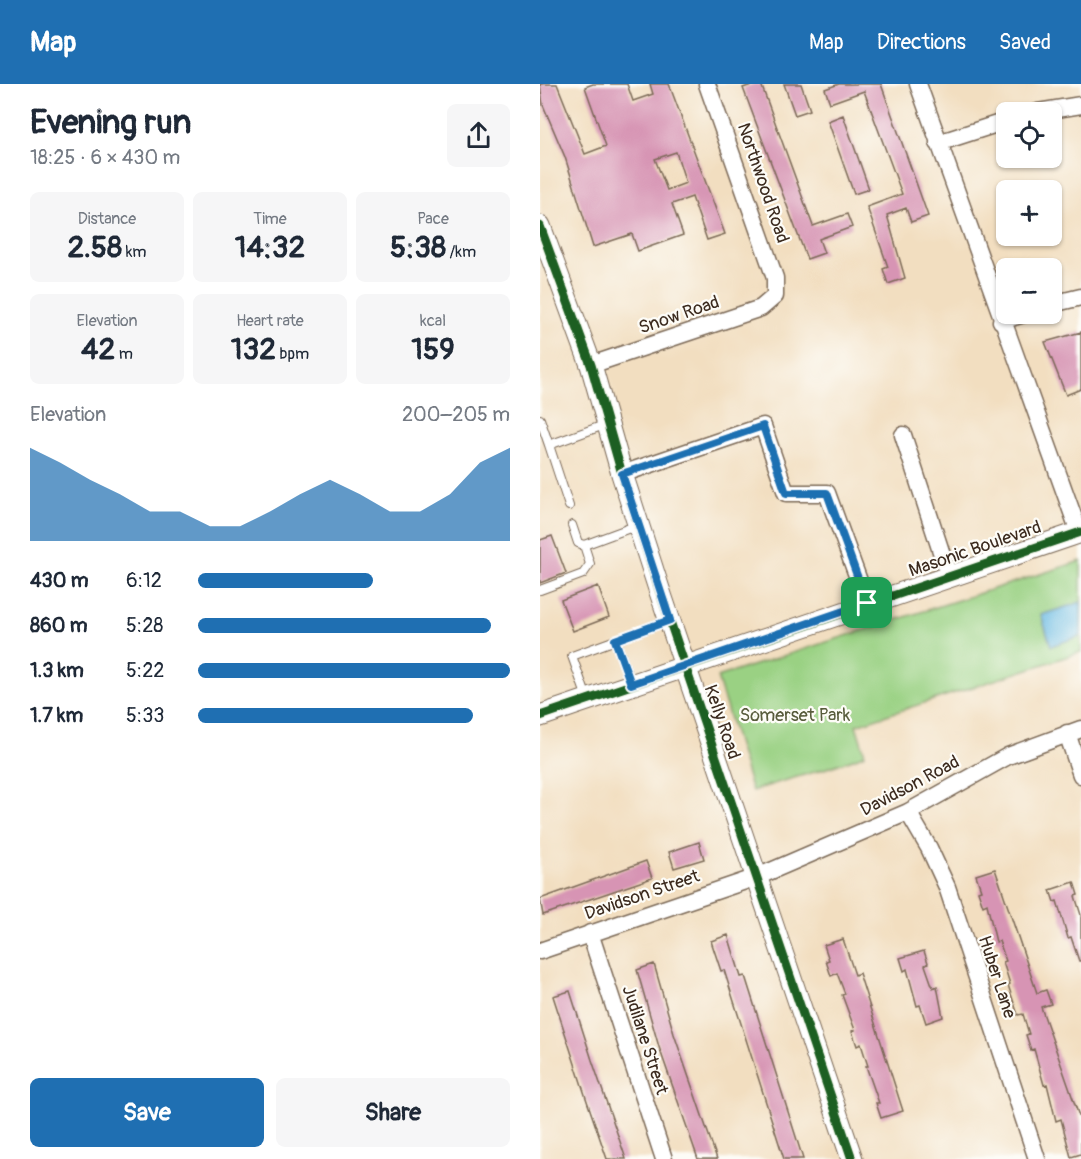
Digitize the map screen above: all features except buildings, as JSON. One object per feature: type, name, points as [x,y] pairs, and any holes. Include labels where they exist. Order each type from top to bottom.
[{"type":"street","name":"Northwood Road","points":[[707,84],[775,278],[775,296]]},
{"type":"street","points":[[918,84],[996,307]]},
{"type":"street","points":[[1062,108],[1081,105]]},
{"type":"street","points":[[938,143],[996,124]]},
{"type":"street","name":"Kelly Road","points":[[540,226],[591,365],[622,474],[852,1159]]},
{"type":"street","name":"Snow Road","points":[[591,365],[761,308],[775,296]]},
{"type":"street","points":[[1062,302],[1081,297]]},
{"type":"street","points":[[1002,324],[1080,532]]},
{"type":"street","points":[[622,474],[763,426],[786,493],[827,493],[867,603]]},
{"type":"street","points":[[903,435],[949,576]]},
{"type":"street","name":"Masonic Boulevard","points":[[542,713],[1080,532]]},
{"type":"street","points":[[1074,731],[1081,775]]},
{"type":"street","name":"Davidson Road","points":[[757,877],[908,812],[1008,756],[1074,731]]},
{"type":"street","name":"Huber Lane","points":[[908,812],[929,848],[947,887],[1037,1159]]},
{"type":"street","name":"Davidson Street","points":[[540,951],[757,877]]},
{"type":"street","name":"Judilane Street","points":[[590,933],[664,1159]]},
{"type":"lane","points":[[540,419],[569,506]]},
{"type":"lane","points":[[549,445],[608,424]]},
{"type":"lane","points":[[572,525],[578,543],[584,544],[639,524]]},
{"type":"lane","points":[[540,590],[583,574],[590,564],[584,544]]},
{"type":"lane","points":[[587,699],[572,656],[670,620]]},
{"type":"lane","points":[[615,640],[631,684]]},
{"type":"green space","name":"Somerset Park","points":[[1081,561],[1081,652],[856,725],[865,754],[752,791],[717,677]]},
{"type":"water","points":[[1081,602],[1081,636],[1051,646],[1041,615]]},
{"type":"cycle path","points":[[540,226],[591,365],[622,474],[659,589],[852,1159]]},
{"type":"cycle path","points":[[540,716],[1081,532]]},
{"type":"route","points":[[763,426],[786,493],[827,493],[867,603],[631,684],[615,640],[670,620],[622,474],[763,426]]}]
